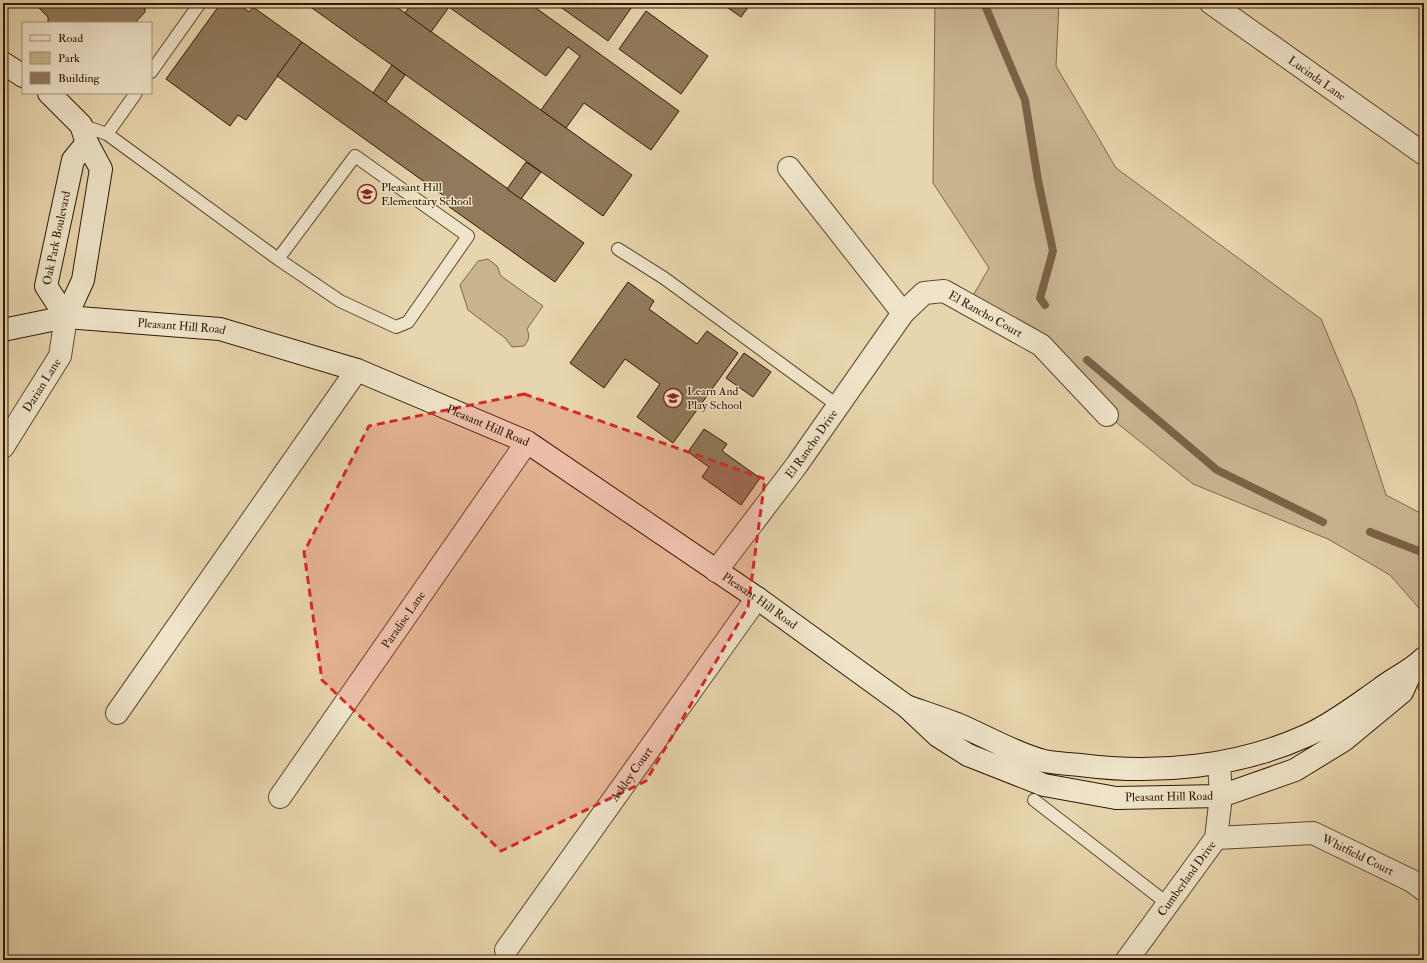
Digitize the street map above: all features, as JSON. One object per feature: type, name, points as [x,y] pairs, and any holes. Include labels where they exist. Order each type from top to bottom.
[{"type":"street","name":"Lucinda Lane","points":[[1211,3],[1424,154]]},
{"type":"street","points":[[3,63],[22,75]]},
{"type":"street","points":[[50,94],[84,134],[101,170],[83,280],[66,317]]},
{"type":"street","name":"Oak Park Boulevard","points":[[66,317],[46,286],[73,160],[84,134]]},
{"type":"street","points":[[789,168],[903,313]]},
{"type":"street","name":"El Rancho Court","points":[[903,313],[924,292],[944,291],[1041,345],[1108,415]]},
{"type":"street","name":"El Rancho Drive","points":[[716,571],[796,466],[837,404],[903,313]]},
{"type":"street","name":"Pleasant Hill Road","points":[[3,330],[66,317],[220,329],[357,370],[528,442],[757,598],[906,706],[938,736],[968,754],[1044,785],[1116,798],[1221,796],[1295,770],[1344,740],[1402,692],[1418,664]]},
{"type":"street","name":"Darian Lane","points":[[3,447],[60,356],[66,317]]},
{"type":"street","points":[[117,713],[357,370]]},
{"type":"street","name":"Paradise Lane","points":[[280,797],[528,442]]},
{"type":"street","name":"Ackley Court","points":[[506,950],[757,598]]},
{"type":"street","name":"Pleasant Hill Road","points":[[906,706],[958,725],[997,744],[1044,761],[1112,769],[1163,769],[1219,763],[1284,745],[1310,734],[1418,664]]},
{"type":"street","name":"Cumberland Drive","points":[[1127,960],[1216,838],[1221,796],[1219,763]]},
{"type":"street","name":"Whitfield Court","points":[[1216,838],[1313,833],[1412,880],[1424,890]]},
{"type":"lane","points":[[152,71],[200,3]]},
{"type":"lane","points":[[107,134],[135,94]]},
{"type":"lane","points":[[84,134],[107,134],[278,259],[340,301],[396,327],[408,322],[412,318],[468,236],[355,156],[278,259]]},
{"type":"lane","points":[[618,249],[664,278],[837,404]]},
{"type":"lane","points":[[1034,800],[1168,904]]},
{"type":"highlighted area","points":[[524,394],[765,479],[748,607],[646,781],[501,851],[322,680],[304,552],[369,426]]},
{"type":"green space","points":[[935,3],[1059,3],[1056,66],[1116,168],[1321,319],[1355,400],[1386,495],[1424,515],[1424,614],[1390,575],[1328,539],[1193,484],[1107,415],[1041,345],[968,304],[989,268],[933,183]]},
{"type":"green space","points":[[488,259],[497,266],[501,276],[543,306],[527,329],[528,338],[524,346],[512,347],[505,338],[468,310],[460,285],[478,261]]},
{"type":"green space","points":[[1424,658],[1424,704],[1412,670]]},
{"type":"building","points":[[34,3],[149,3],[145,6],[145,12],[136,22],[48,22],[48,17]]},
{"type":"building","points":[[221,3],[237,3],[249,12],[253,7],[302,42],[246,120],[238,115],[230,126],[166,79]]},
{"type":"building","points":[[305,3],[391,3],[632,175],[603,216]]},
{"type":"building","points":[[412,3],[529,3],[679,111],[651,150],[584,103],[566,128],[541,110],[580,56],[568,47],[546,76],[449,7],[431,32],[405,13]]},
{"type":"building","points":[[555,3],[632,3],[634,4],[608,41]]},
{"type":"building","points":[[721,3],[751,3],[741,17]]},
{"type":"building","points":[[646,11],[708,56],[681,94],[619,49]]},
{"type":"building","points":[[302,42],[584,243],[555,282],[448,206],[451,201],[277,76]]},
{"type":"building","points":[[392,65],[405,75],[386,102],[373,93]]},
{"type":"building","points":[[526,162],[541,172],[521,199],[507,189]]},
{"type":"building","points":[[628,282],[654,301],[649,309],[697,344],[707,331],[738,353],[673,443],[637,417],[660,384],[625,359],[604,388],[570,363]]},
{"type":"building","points":[[744,353],[771,372],[753,397],[726,378]]},
{"type":"building","points":[[704,429],[727,444],[722,451],[760,478],[741,505],[702,477],[709,467],[688,452]]},
{"type":"waterway","points":[[984,3],[1025,100],[1038,180],[1053,251],[1040,298],[1045,305]]},
{"type":"waterway","points":[[1087,360],[1217,470],[1323,522]]},
{"type":"waterway","points":[[1370,532],[1424,553]]},
{"type":"place","name":"Pleasant Hill Elementary School","points":[[367,194]]},
{"type":"place","name":"Learn And Play School","points":[[673,398]]}]
